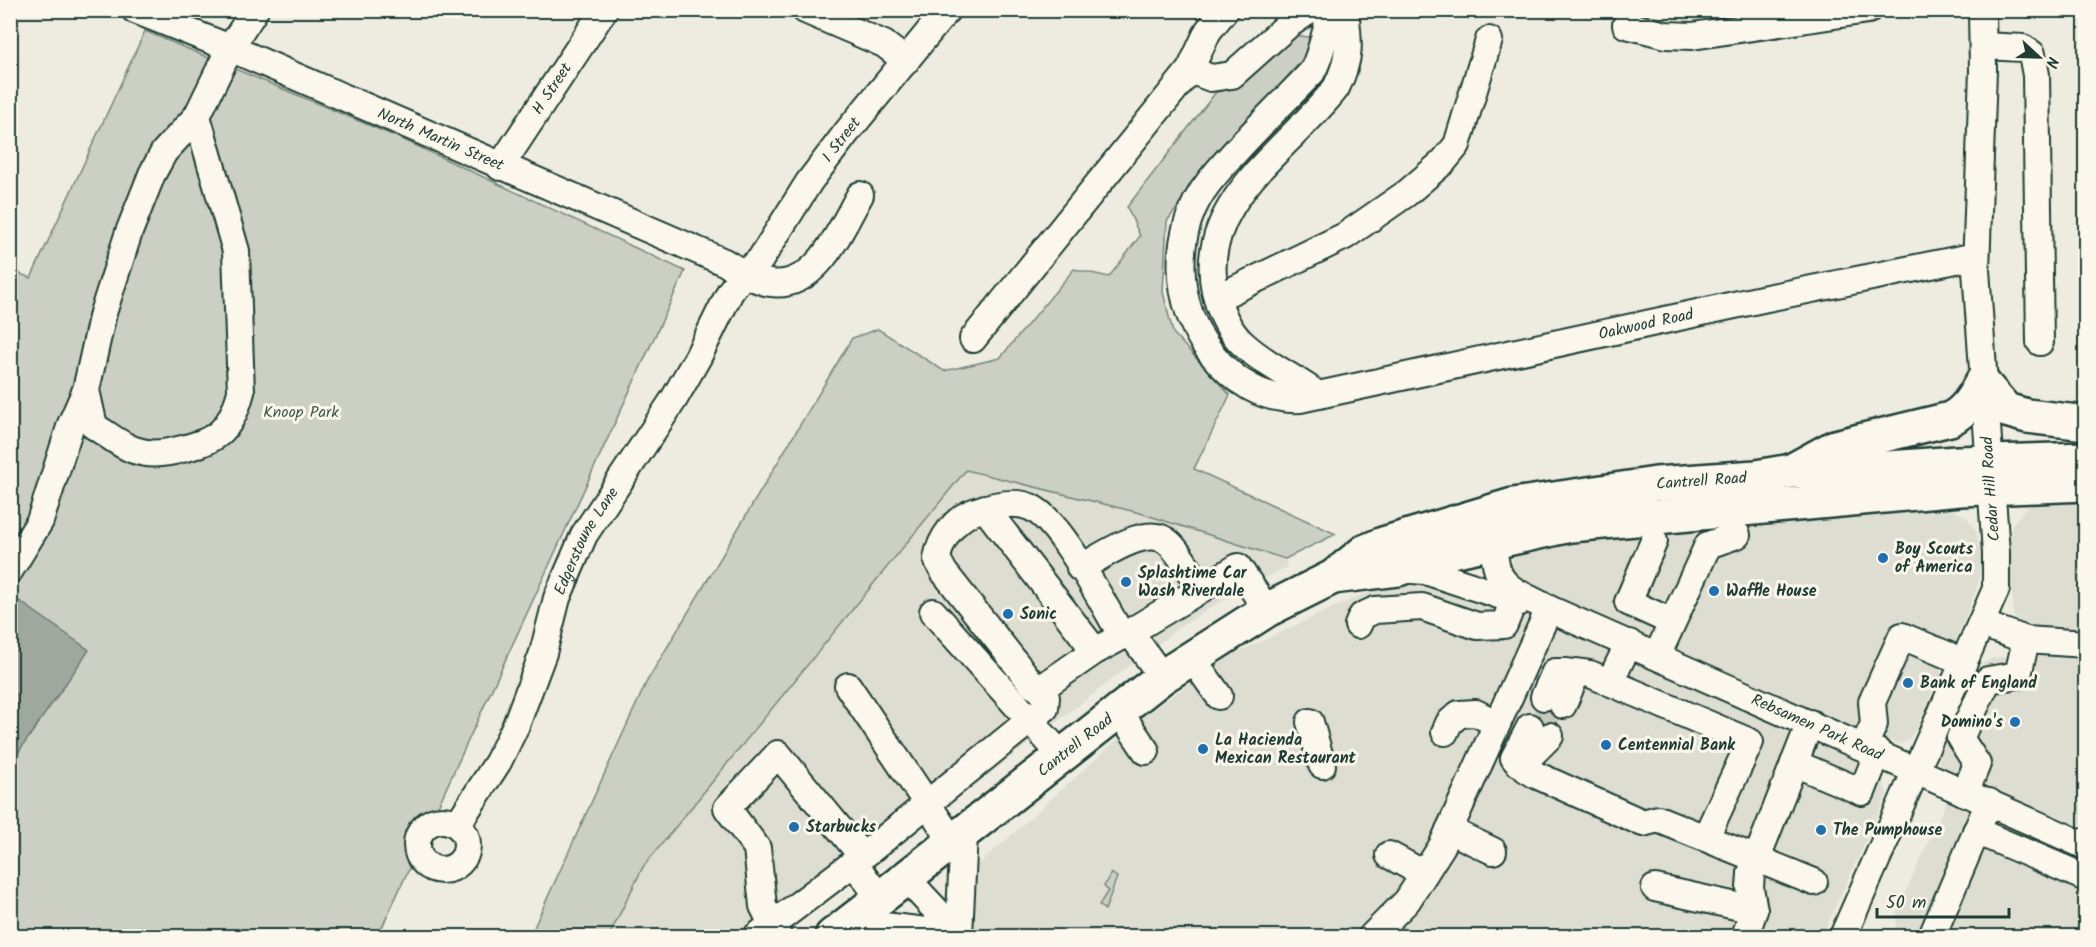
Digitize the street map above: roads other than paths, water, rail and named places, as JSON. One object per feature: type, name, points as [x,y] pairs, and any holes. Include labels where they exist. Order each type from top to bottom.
[{"type":"main road","points":[[1792,471],[1835,447],[1950,419],[1961,413],[1969,404],[1982,382],[2006,410],[2027,416],[2085,423]]},
{"type":"main road","name":"Cantrell Road","points":[[1333,577],[1398,569],[1421,560],[1494,540],[1571,525],[1960,489],[1990,475],[2085,459]]},
{"type":"main road","name":"Cantrell Road","points":[[842,929],[1162,677],[1268,610],[1333,577],[1364,552],[1383,544],[1513,505],[1656,484],[1756,477],[1792,471],[1990,475],[2085,484]]},
{"type":"street","name":"North Martin Street","points":[[135,10],[230,48],[744,273],[773,283],[789,281],[807,273],[822,259],[860,195]]},
{"type":"street","points":[[10,570],[40,521],[71,424],[86,390],[103,313],[129,232],[152,174],[164,152],[197,116],[230,48],[255,10]]},
{"type":"street","name":"H Street","points":[[500,166],[604,10]]},
{"type":"street","points":[[805,10],[884,45],[906,61]]},
{"type":"street","name":"I Street","points":[[744,273],[760,260],[809,182],[947,10]]},
{"type":"street","points":[[973,339],[1191,70],[1208,31],[1225,10]]},
{"type":"street","points":[[1191,70],[1211,78],[1232,75],[1288,25],[1310,10]]},
{"type":"street","name":"Oakwood Road","points":[[1333,10],[1326,26],[1320,57],[1312,72],[1202,193],[1191,216],[1181,262],[1187,304],[1199,336],[1219,363],[1252,389],[1271,396],[1291,399],[1318,395],[1751,301],[1976,256]]},
{"type":"street","points":[[1318,395],[1242,344],[1222,313],[1217,298],[1212,260],[1222,222],[1240,194],[1336,88],[1346,68],[1349,55],[1345,10]]},
{"type":"street","points":[[1626,25],[1666,35],[1692,36],[1868,10]]},
{"type":"street","name":"Cedar Hill Road","points":[[1843,936],[1996,589],[1976,256],[1983,46],[1982,10]]},
{"type":"street","points":[[1217,298],[1345,236],[1398,200],[1443,162],[1456,145],[1489,40]]},
{"type":"street","points":[[1983,46],[2023,48],[2032,54],[2036,75],[2040,342]]},
{"type":"street","points":[[86,390],[94,426],[127,447],[152,455],[206,443],[221,433],[238,402],[241,392],[236,251],[197,116]]},
{"type":"street","name":"Edgerstoune Lane","points":[[457,825],[498,762],[516,725],[543,653],[557,598],[584,535],[674,399],[730,292],[744,273]]},
{"type":"street","points":[[881,900],[858,859],[778,754],[727,808],[757,848],[763,906],[769,933],[858,859],[1045,708],[1046,697],[1040,689],[1033,685],[944,572],[937,559],[942,543],[957,522],[966,514],[1010,504],[1028,506],[1038,511],[1050,521],[1126,634],[1162,677]]},
{"type":"street","points":[[985,508],[1095,651]]},
{"type":"street","points":[[1657,656],[1708,545],[1737,535]]},
{"type":"street","points":[[1080,568],[1137,538],[1158,536],[1170,544],[1201,590]]},
{"type":"street","name":"Rebsamen Park Road","points":[[1494,540],[1495,568],[1504,584],[1550,609],[1871,749],[2085,846]]},
{"type":"street","points":[[1654,541],[1628,602],[1672,622]]},
{"type":"street","points":[[1040,689],[1095,651],[1238,567],[1268,610]]},
{"type":"street","name":"Rebsamen Park Road","points":[[1398,569],[1425,571],[1514,600],[1550,609]]},
{"type":"street","points":[[1358,626],[1362,616],[1375,610],[1422,608],[1477,626],[1504,625],[1514,600]]},
{"type":"street","points":[[1386,932],[1424,874],[1449,830],[1550,609]]},
{"type":"street","points":[[933,612],[1029,722],[1062,756]]},
{"type":"street","points":[[1982,624],[2026,640],[2085,644]]},
{"type":"street","points":[[1794,763],[1862,792],[1874,724],[1872,702],[1902,636],[1964,662]]},
{"type":"street","points":[[1932,936],[1976,831],[1977,764],[1960,738],[1988,680],[2018,675],[2026,640]]},
{"type":"street","points":[[1553,701],[1629,643]]},
{"type":"street","points":[[1192,658],[1219,696]]},
{"type":"street","points":[[1586,675],[1750,742],[1706,837]]},
{"type":"street","points":[[848,686],[928,802],[959,837],[960,936]]},
{"type":"street","points":[[1119,711],[1146,751]]},
{"type":"street","points":[[1445,732],[1449,723],[1459,714],[1476,713],[1497,724]]},
{"type":"street","points":[[1941,713],[1966,724]]},
{"type":"street","points":[[1310,722],[1322,765]]},
{"type":"street","points":[[1745,936],[1754,910],[1750,888],[1757,857],[1810,723]]},
{"type":"street","points":[[1540,731],[1530,756],[1523,766],[1643,823],[1658,819],[1757,857],[1814,882]]},
{"type":"street","points":[[1449,830],[1493,851]]},
{"type":"street","points":[[1976,831],[2085,878]]},
{"type":"street","points":[[1389,855],[1424,874]]},
{"type":"street","points":[[906,878],[960,936]]},
{"type":"street","points":[[1655,888],[1754,910]]},
{"type":"street","points":[[842,929],[960,936]]},
{"type":"tunnel","points":[[1539,731],[1554,701]]},
{"type":"place","name":"Boy Scouts of America","points":[[1883,558]]},
{"type":"place","name":"Splashtime Car Wash Riverdale","points":[[1126,582]]},
{"type":"place","name":"Waffle House","points":[[1714,591]]},
{"type":"place","name":"Sonic","points":[[1008,614]]},
{"type":"place","name":"Bank of England","points":[[1908,683]]},
{"type":"place","name":"Domino's","points":[[2015,722]]},
{"type":"place","name":"Centennial Bank","points":[[1606,745]]},
{"type":"place","name":"La Hacienda Mexican Restaurant","points":[[1203,749]]},
{"type":"place","name":"Starbucks","points":[[794,827]]},
{"type":"place","name":"The Pumphouse","points":[[1821,830]]},
{"type":"park label","name":"Knoop Park","points":[[301,412]]}]
